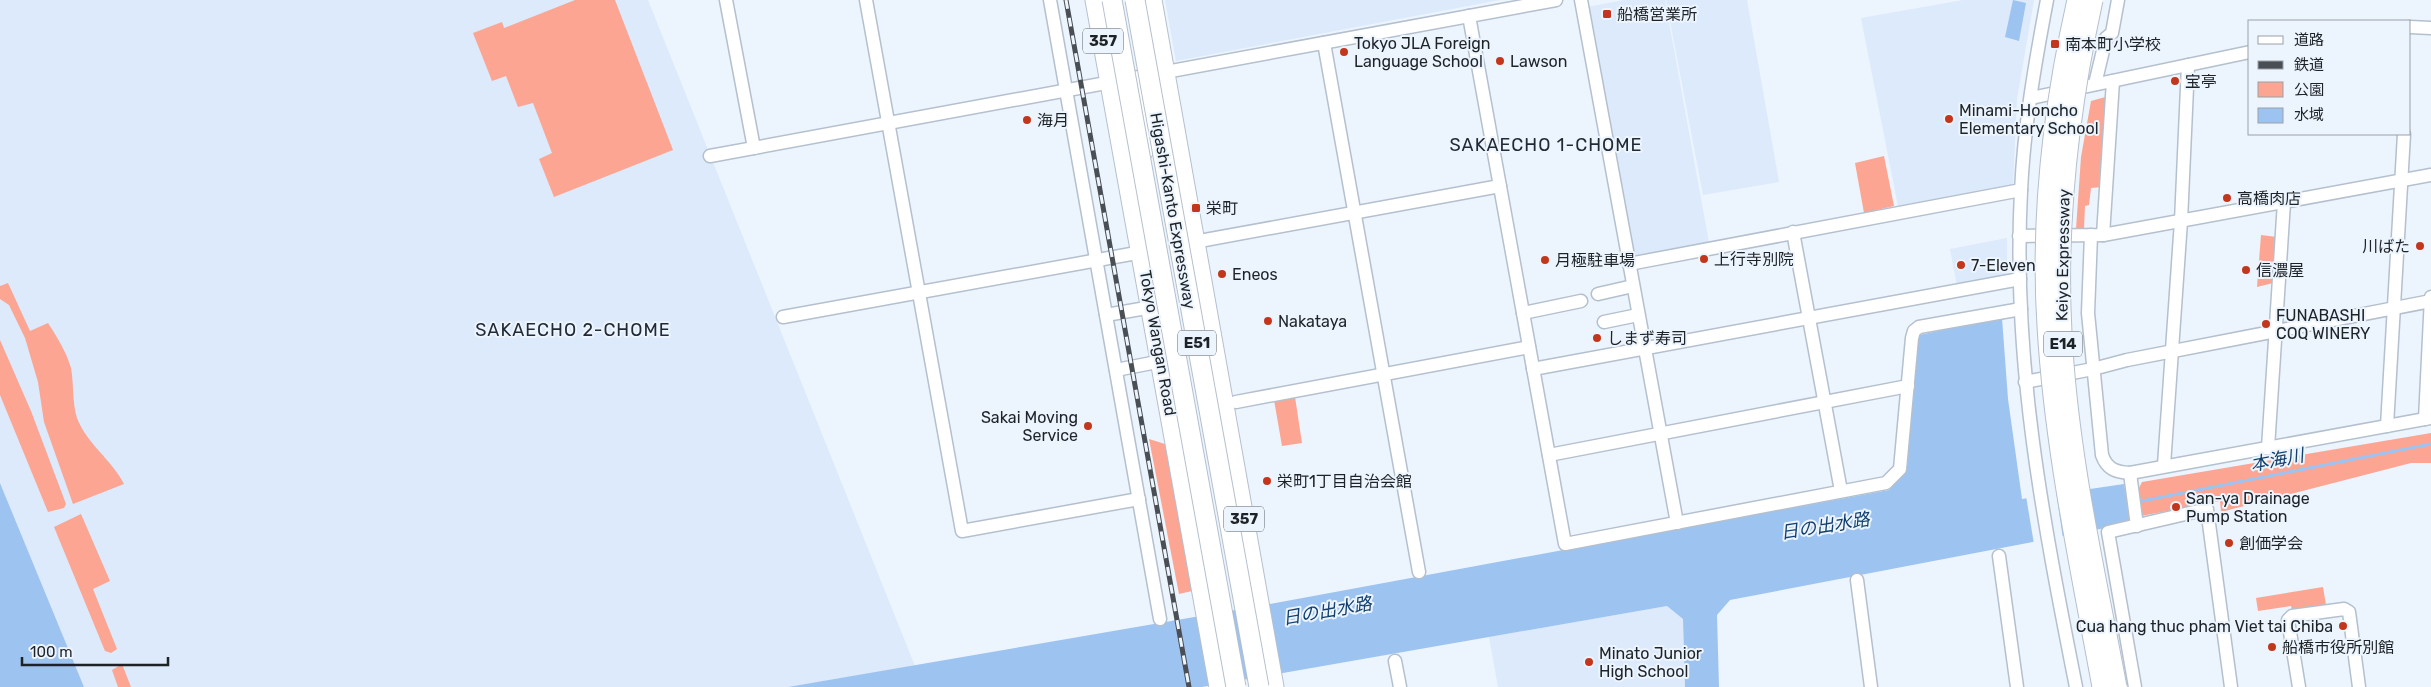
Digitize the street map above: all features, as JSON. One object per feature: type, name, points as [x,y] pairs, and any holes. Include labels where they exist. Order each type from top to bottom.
[{"type":"highway","name":"Tokyo Wangan Road","points":[[1095,0],[1162,362],[1219,687]]},
{"type":"highway","name":"Higashi-Kanto Expressway","points":[[1112,0],[1236,687]]},
{"type":"highway","points":[[1110,82],[1128,64],[1130,54],[1120,0]]},
{"type":"highway","name":"Higashi-Kanto Expressway","points":[[1135,0],[1259,687]]},
{"type":"highway","name":"357","points":[[1152,0],[1274,687]]},
{"type":"highway","name":"Keiyo Expressway","points":[[2077,0],[2059,97],[2052,158],[2045,272],[2047,325],[2062,472],[2102,687]]},
{"type":"highway","name":"Keiyo Expressway","points":[[2093,0],[2074,99],[2066,160],[2061,229],[2062,333],[2076,470],[2117,687]]},
{"type":"highway","points":[[1138,230],[1141,224],[1134,163],[1150,142],[1142,90],[1148,82],[1164,72]]},
{"type":"street","points":[[726,0],[754,148]]},
{"type":"street","points":[[866,0],[962,531],[1139,499]]},
{"type":"street","points":[[1050,0],[1160,618]]},
{"type":"street","points":[[710,156],[1556,0]]},
{"type":"street","points":[[1581,0],[1677,522]]},
{"type":"street","points":[[2048,0],[2031,98],[2021,190],[2021,308],[2025,382],[2038,491],[2076,687]]},
{"type":"street","points":[[2095,84],[2106,38],[2112,33],[2118,0]]},
{"type":"street","points":[[1469,16],[1565,544],[1886,483],[1900,470],[1912,338],[1919,327],[2021,308]]},
{"type":"street","points":[[2411,27],[2431,28]]},
{"type":"street","points":[[1324,43],[1419,572]]},
{"type":"street","points":[[2031,98],[2248,52]]},
{"type":"street","points":[[2164,465],[2170,351],[2181,221],[2188,65]]},
{"type":"street","points":[[2113,81],[2097,235],[2088,275],[2088,313],[2102,455],[2105,463],[2112,469],[2130,473],[2164,465],[2428,419],[2431,297]]},
{"type":"street","points":[[2387,426],[2404,135]]},
{"type":"street","points":[[2020,236],[2097,235],[2431,175]]},
{"type":"street","points":[[1194,242],[1500,186]]},
{"type":"street","points":[[1629,264],[2021,190]]},
{"type":"street","points":[[2268,448],[2284,202]]},
{"type":"street","points":[[1793,232],[1841,491]]},
{"type":"street","points":[[783,317],[1142,252]]},
{"type":"street","points":[[1533,369],[2020,279]]},
{"type":"street","points":[[1598,294],[1633,286]]},
{"type":"street","points":[[1523,313],[1581,301]]},
{"type":"street","points":[[2025,382],[2094,369],[2170,351],[2431,301]]},
{"type":"street","points":[[1106,315],[1152,307]]},
{"type":"street","points":[[1604,322],[1638,315]]},
{"type":"street","points":[[1236,402],[1384,376],[1529,347]]},
{"type":"street","points":[[1116,370],[1162,362]]},
{"type":"street","points":[[1549,456],[1908,386]]},
{"type":"street","points":[[2130,473],[2137,526]]},
{"type":"street","points":[[2135,687],[2108,532],[2207,509],[2231,687]]},
{"type":"street","points":[[1999,556],[2016,687]]},
{"type":"street","points":[[1857,580],[1871,687]]},
{"type":"street","points":[[2299,687],[2288,620],[2292,616],[2344,609],[2349,612],[2359,687]]},
{"type":"street","points":[[1395,661],[1400,687]]},
{"type":"shaded area","points":[[0,0],[648,0],[915,666],[788,687],[84,687],[0,483]]},
{"type":"shaded area","points":[[1165,0],[1500,0],[1176,61]]},
{"type":"shaded area","points":[[1624,0],[1665,0],[1709,243],[1633,257],[1587,7]]},
{"type":"shaded area","points":[[1666,0],[1747,0],[1779,182],[1703,195]]},
{"type":"shaded area","name":"Minami-Honcho Elementary School","points":[[1963,0],[2034,0],[2017,99],[2013,185],[1898,206],[1861,18]]},
{"type":"shaded area","points":[[2007,238],[2007,277],[1957,286],[1950,249]]},
{"type":"shaded area","name":"Minato Junior High School","points":[[1667,606],[1683,619],[1685,687],[1498,687],[1489,637]]},
{"type":"green space","points":[[575,0],[615,0],[673,150],[554,197],[539,159],[552,153],[533,103],[518,107],[506,76],[492,81],[473,33],[502,22],[504,28]]},
{"type":"green space","points":[[2109,96],[2103,187],[2091,188],[2089,205],[2085,206],[2084,228],[2076,229],[2081,157],[2091,101]]},
{"type":"green space","points":[[1884,156],[1894,206],[1864,213],[1855,163]]},
{"type":"green space","points":[[2261,235],[2277,237],[2273,283],[2257,287]]},
{"type":"green space","points":[[8,283],[30,331],[48,323],[58,339],[71,368],[74,406],[81,427],[124,484],[73,504],[44,422],[38,382],[25,338],[9,305],[0,299],[0,286]]},
{"type":"green space","points":[[0,340],[31,411],[66,504],[64,508],[48,512],[0,395]]},
{"type":"green space","points":[[1295,397],[1302,443],[1282,446],[1274,400]]},
{"type":"green space","points":[[2431,433],[2431,463],[2411,463],[2221,512],[2220,501],[2141,516],[2138,490],[2142,482]]},
{"type":"green space","points":[[1149,439],[1165,444],[1192,591],[1179,594]]},
{"type":"green space","points":[[81,514],[110,581],[93,589],[117,649],[111,653],[105,651],[54,527]]},
{"type":"green space","points":[[2323,587],[2326,605],[2292,610],[2291,606],[2258,611],[2256,598]]},
{"type":"green space","points":[[122,664],[131,687],[118,687],[112,670]]},
{"type":"water","points":[[2013,0],[2026,3],[2019,41],[2005,37]]},
{"type":"water","name":"日の出水路","points":[[2002,318],[2008,399],[2022,499],[2124,484],[2131,523],[1730,600],[1717,615],[1719,687],[1685,687],[1683,619],[1667,606],[1202,687],[788,687],[1270,604],[1889,490],[1906,472],[1919,335]]},
{"type":"water","points":[[0,483],[84,687],[0,687]]},
{"type":"pier","points":[[2056,491],[2063,539],[2034,544],[2026,496]]},
{"type":"waterway","name":"本海川","points":[[2137,502],[2431,444]]},
{"type":"railway","points":[[1066,0],[1189,687]]},
{"type":"place","name":"船橋営業所","points":[[1607,14]]},
{"type":"place","name":"南本町小学校","points":[[2055,44]]},
{"type":"place","name":"Tokyo JLA Foreign Language School","points":[[1344,52]]},
{"type":"place","name":"Lawson","points":[[1500,61]]},
{"type":"place","name":"宝亭","points":[[2175,81]]},
{"type":"place","name":"Minami-Honcho Elementary School","points":[[1949,119]]},
{"type":"place","name":"海月","points":[[1027,120]]},
{"type":"place","name":"高橋肉店","points":[[2227,198]]},
{"type":"place","name":"栄町","points":[[1196,208]]},
{"type":"place","name":"川ばた","points":[[2420,246]]},
{"type":"place","name":"上行寺別院","points":[[1704,259]]},
{"type":"place","name":"月極駐車場","points":[[1545,260]]},
{"type":"place","name":"7-Eleven","points":[[1961,265]]},
{"type":"place","name":"信濃屋","points":[[2246,270]]},
{"type":"place","name":"Eneos","points":[[1222,274]]},
{"type":"place","name":"Nakataya","points":[[1268,321]]},
{"type":"place","name":"FUNABASHI COQ WINERY","points":[[2266,324]]},
{"type":"place","name":"しまず寿司","points":[[1597,338]]},
{"type":"place","name":"Sakai Moving Service","points":[[1088,426]]},
{"type":"place","name":"栄町1丁目自治会館","points":[[1267,481]]},
{"type":"place","name":"San-ya Drainage Pump Station","points":[[2176,507]]},
{"type":"place","name":"創価学会","points":[[2229,543]]},
{"type":"place","name":"Cua hang thuc pham Viet tai Chiba","points":[[2343,626]]},
{"type":"place","name":"船橋市役所別館","points":[[2272,647]]},
{"type":"place","name":"Minato Junior High School","points":[[1589,662]]},
{"type":"district","name":"SAKAECHO 1-CHOME","points":[[1546,145]]},
{"type":"district","name":"SAKAECHO 2-CHOME","points":[[573,330]]}]
